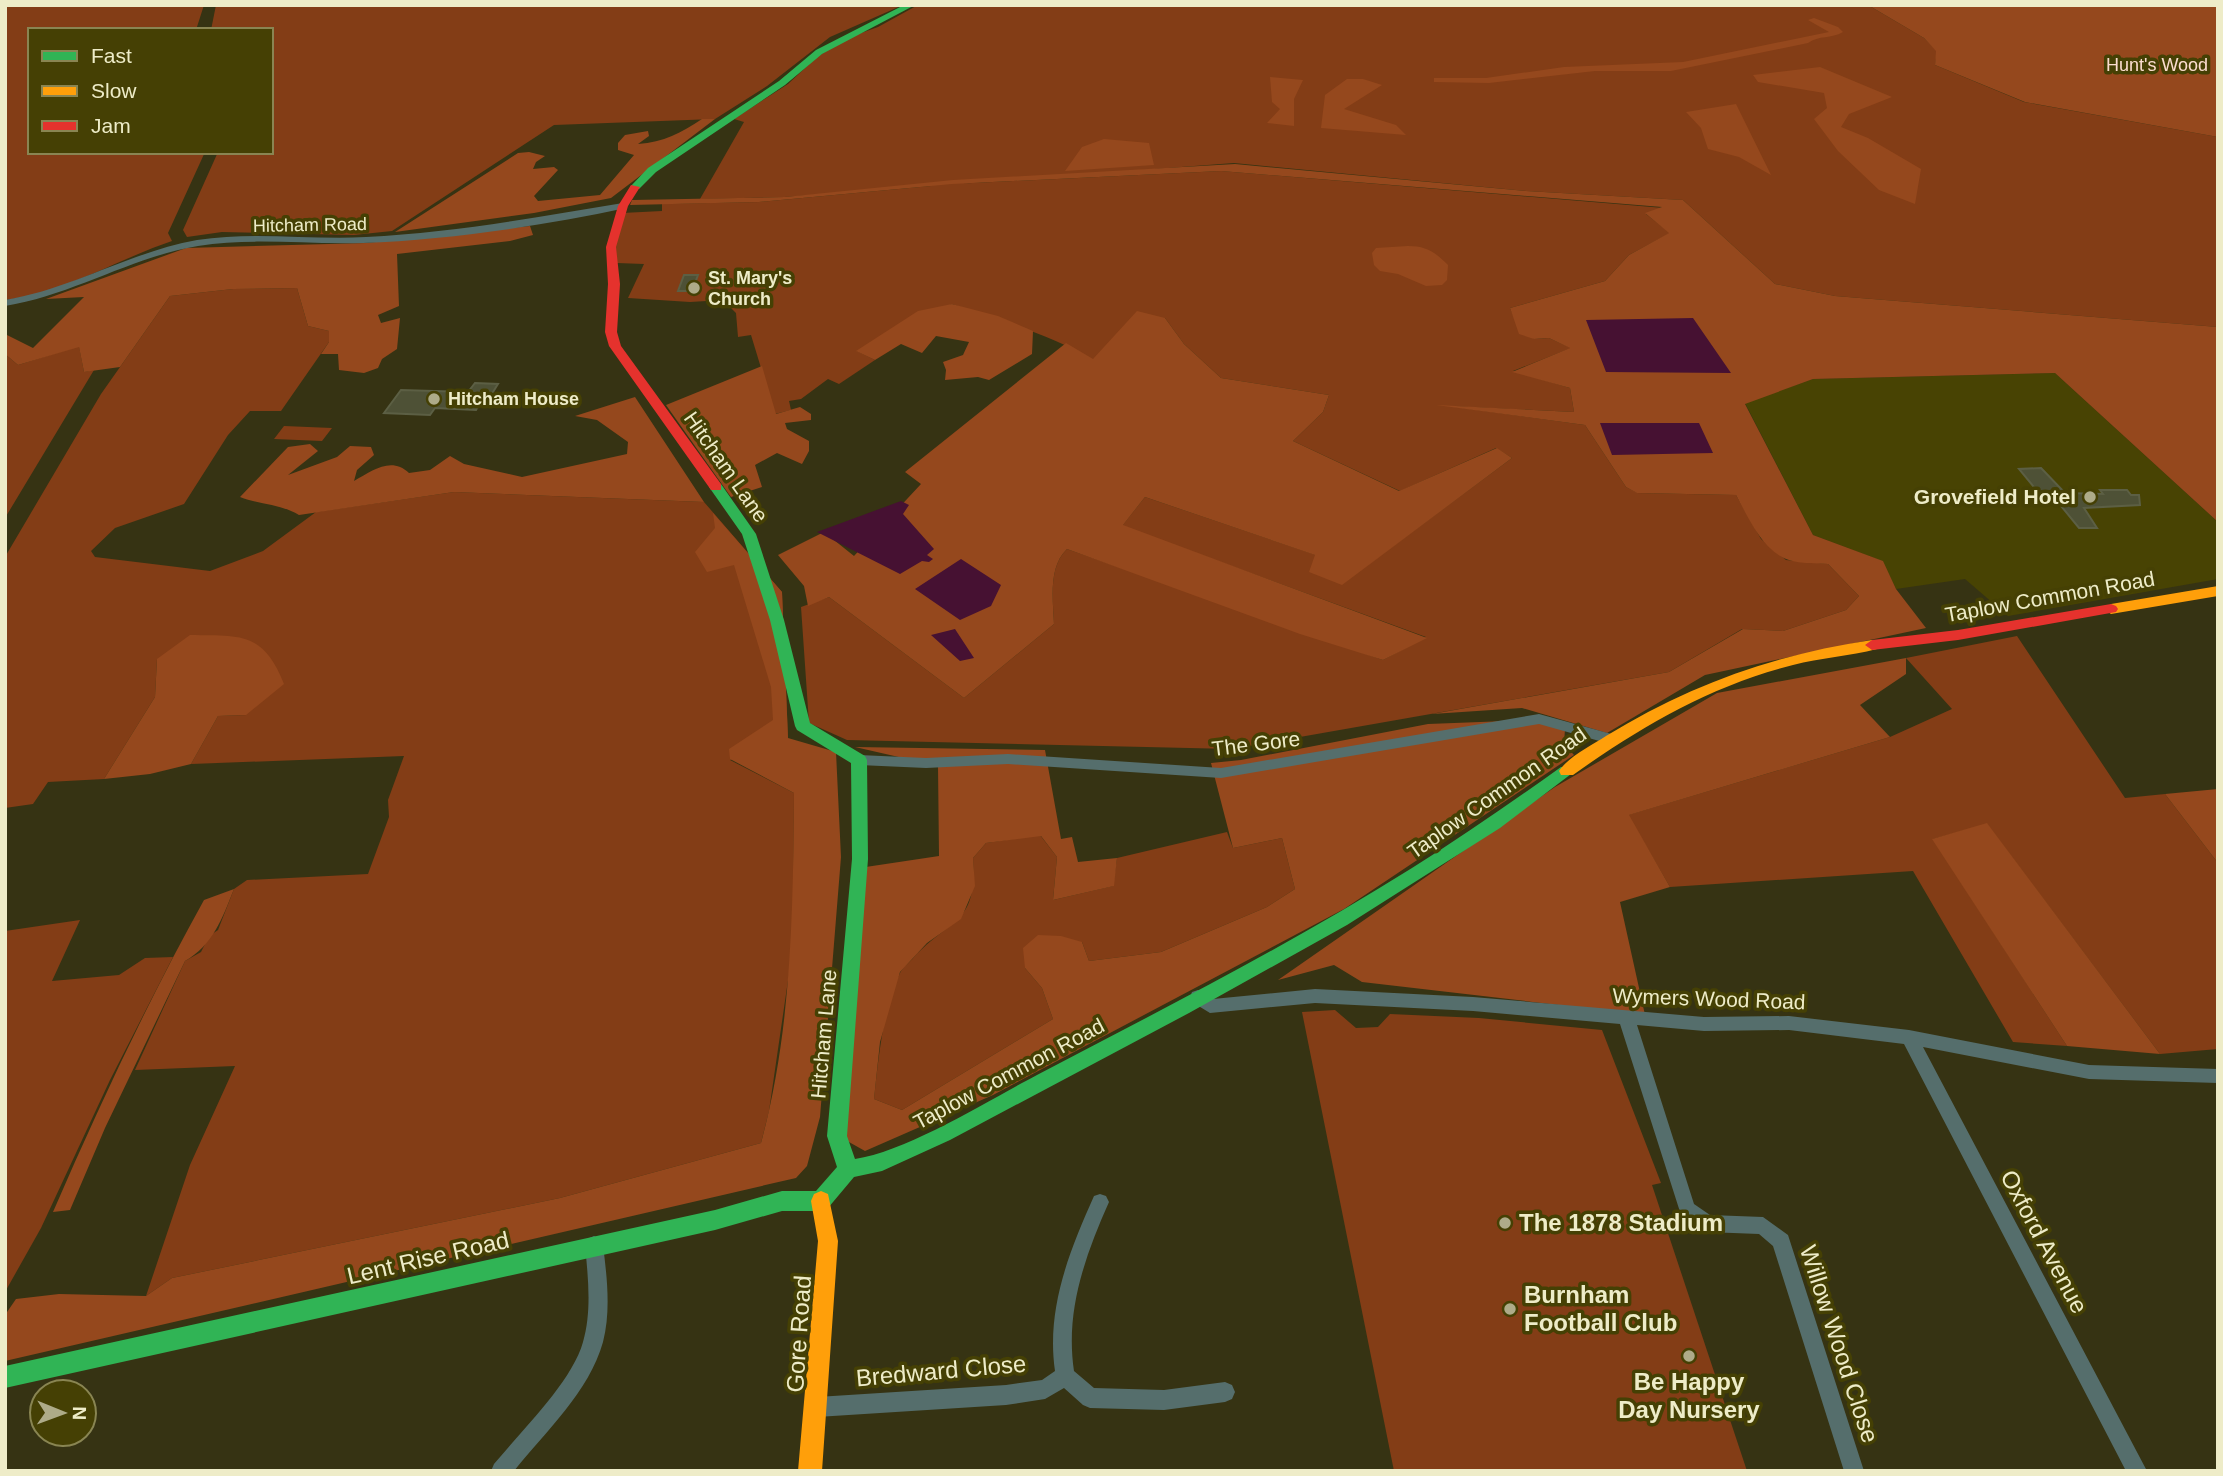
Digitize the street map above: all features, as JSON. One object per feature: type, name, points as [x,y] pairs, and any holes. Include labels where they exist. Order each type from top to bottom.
[{"type":"street","name":"Hitcham Lane","points":[[848,1169],[837,1136],[860,859],[859,760],[803,726],[777,620],[749,534],[614,346],[611,332],[614,284],[611,247],[622,206],[631,191],[652,170],[782,83],[818,52],[911,5]]},
{"type":"street","name":"Hitcham Road","points":[[5,303],[46,296],[127,262],[178,246],[222,242],[364,240],[526,222],[622,206]]},
{"type":"street","name":"Taplow Common Road","points":[[848,1169],[876,1165],[943,1134],[1198,998],[1397,887],[1509,815],[1610,739],[1678,701],[1747,671],[1841,648],[1958,635],[2218,591]]},
{"type":"street","name":"The Gore","points":[[859,760],[926,764],[1008,759],[1221,773],[1539,719],[1610,739]]},
{"type":"street","name":"Wymers Wood Road","points":[[1198,998],[1210,1006],[1315,996],[1473,1004],[1627,1020],[1704,1024],[1790,1023],[1909,1037],[2088,1072],[2218,1076]]},
{"type":"street","name":"Willow Wood Close","points":[[1627,1020],[1687,1209],[1707,1223],[1763,1226],[1781,1241],[1854,1471]]},
{"type":"street","name":"Oxford Avenue","points":[[1909,1037],[2137,1471]]},
{"type":"street","points":[[821,1201],[848,1169]]},
{"type":"street","name":"Lent Rise Road","points":[[5,1377],[715,1220],[782,1201],[821,1201]]},
{"type":"street","name":"Gore Road","points":[[810,1471],[828,1241],[821,1201]]},
{"type":"street","points":[[1100,1202],[1083,1241],[1068,1292],[1060,1339],[1065,1376],[1090,1398],[1164,1399],[1225,1392]]},
{"type":"street","points":[[501,1471],[582,1369],[593,1343],[599,1289],[594,1245]]},
{"type":"street","name":"Bredward Close","points":[[817,1407],[1006,1395],[1045,1389],[1065,1376]]},
{"type":"shaded area","points":[[5,5],[204,5],[197,28],[28,28],[28,154],[204,154],[168,233],[172,241],[69,283],[5,300]]},
{"type":"shaded area","points":[[216,5],[903,5],[830,37],[767,86],[715,119],[554,125],[392,231],[354,235],[222,232],[187,237],[183,230],[217,154],[273,154],[273,28],[211,28]]},
{"type":"shaded area","points":[[918,5],[1868,5],[1924,38],[1937,51],[1935,65],[2024,102],[2218,137],[2218,327],[1835,296],[1775,284],[1683,200],[1526,191],[1234,163],[785,197],[700,199],[744,122],[734,119],[788,84],[817,57],[847,38],[878,27]]},
{"type":"shaded area","points":[[1221,171],[1664,208],[1646,214],[1670,233],[1629,255],[1605,281],[1510,308],[1515,320],[1534,339],[1549,338],[1571,348],[1513,371],[1570,388],[1574,412],[1448,406],[1585,425],[1626,487],[1638,493],[1736,495],[1761,539],[1786,560],[1828,564],[1859,596],[1846,610],[1783,631],[1742,629],[1669,672],[1232,749],[847,740],[809,723],[801,607],[829,597],[964,698],[1054,624],[1054,574],[1067,549],[1383,660],[1426,637],[1122,526],[1145,497],[1316,555],[1342,584],[1512,458],[1496,448],[1400,491],[1293,441],[1323,412],[1329,395],[1221,378],[1184,344],[1165,318],[1092,360],[1041,335],[952,304],[857,351],[875,360],[839,384],[828,379],[801,399],[789,401],[791,410],[775,414],[751,335],[738,337],[736,313],[723,300],[690,302],[628,298],[644,264],[617,263],[614,247],[622,213],[662,211],[662,204],[759,202],[952,184]]},
{"type":"shaded area","points":[[297,288],[308,326],[329,331],[329,342],[281,411],[250,411],[228,435],[184,504],[115,528],[91,551],[95,557],[210,571],[263,551],[316,512],[454,492],[704,502],[782,592],[788,739],[730,760],[794,793],[793,946],[769,1111],[761,1143],[560,1198],[172,1278],[146,1296],[190,1165],[235,1066],[135,1070],[185,961],[201,952],[209,936],[218,930],[234,889],[247,880],[368,874],[389,817],[388,800],[404,756],[191,764],[218,716],[246,715],[157,659],[155,697],[104,779],[48,782],[33,804],[5,808],[5,557],[101,394],[170,296],[233,289]]},
{"type":"shaded area","points":[[1693,318],[1731,373],[1606,372],[1586,320]]},
{"type":"shaded area","points":[[79,346],[84,372],[94,370],[5,518],[5,354],[18,365]]},
{"type":"shaded area","points":[[2055,373],[2218,522],[2218,579],[2008,616],[1965,579],[1896,589],[1882,561],[1813,535],[1745,403],[1813,379]]},
{"type":"shaded area","points":[[1600,423],[1699,423],[1713,453],[1612,455]]},
{"type":"shaded area","points":[[284,426],[332,428],[322,441],[274,439]]},
{"type":"shaded area","points":[[901,501],[909,505],[903,514],[934,549],[927,555],[933,559],[929,562],[922,561],[900,574],[817,532]]},
{"type":"shaded area","points":[[961,559],[1001,585],[991,606],[960,620],[915,589]]},
{"type":"shaded area","points":[[955,629],[974,658],[960,661],[931,635]]},
{"type":"shaded area","points":[[2017,636],[2125,798],[2165,794],[2218,863],[2218,1049],[2160,1054],[1987,824],[1933,839],[2067,1046],[2013,1042],[1913,871],[1670,887],[1628,815],[1890,737],[1952,709],[1906,658]]},
{"type":"shaded area","points":[[1227,832],[1233,848],[1282,838],[1295,889],[1267,907],[1161,952],[1089,961],[1082,942],[1025,968],[1042,988],[1053,1019],[902,1110],[874,1099],[885,1018],[900,973],[960,917],[966,908],[971,896],[973,858],[986,843],[1040,835],[1057,857],[1053,900],[1113,886],[1117,858]]},
{"type":"shaded area","points":[[80,920],[52,981],[119,975],[145,958],[173,957],[110,1080],[41,1228],[5,1292],[5,931]]},
{"type":"shaded area","name":"The 1878 Stadium","points":[[1335,1010],[1356,1028],[1378,1027],[1390,1014],[1479,1018],[1602,1030],[1661,1183],[1652,1185],[1747,1471],[1394,1471],[1302,1012]]},
{"type":"green space","name":"Hunt's Wood","points":[[1868,5],[2218,5],[2218,137],[2025,102],[1935,65],[1936,51],[1924,38]]},
{"type":"green space","points":[[1814,18],[1838,27],[1843,32],[1808,43],[1671,71],[1595,71],[1489,83],[1434,82],[1434,78],[1486,78],[1564,67],[1683,62],[1829,32],[1808,20]]},
{"type":"green space","points":[[1820,67],[1892,97],[1849,114],[1841,127],[1868,138],[1921,169],[1915,204],[1879,190],[1838,151],[1814,119],[1827,108],[1824,93],[1758,82],[1753,75]]},
{"type":"green space","points":[[1270,77],[1303,80],[1294,99],[1294,126],[1267,123],[1280,109],[1272,102]]},
{"type":"green space","points":[[1347,79],[1363,79],[1382,85],[1344,109],[1396,125],[1406,135],[1321,128],[1325,95]]},
{"type":"green space","points":[[1736,104],[1771,175],[1739,157],[1708,149],[1701,128],[1686,112]]},
{"type":"green space","points":[[702,119],[715,119],[611,198],[534,213],[395,232],[518,153],[529,152],[545,156],[536,162],[533,169],[554,167],[558,170],[534,196],[538,201],[600,195],[634,155],[618,150],[618,143],[625,135],[648,131],[649,136],[638,144],[656,141],[679,133]]},
{"type":"green space","points":[[1104,139],[1149,143],[1154,165],[1065,171],[1082,147]]},
{"type":"green space","points":[[1235,164],[1526,191],[1683,200],[1775,284],[1835,296],[2218,327],[2218,522],[2055,373],[1813,379],[1745,404],[1813,535],[1883,561],[1896,589],[1926,628],[1705,675],[1607,733],[1522,708],[1432,714],[1669,672],[1743,629],[1783,631],[1846,610],[1859,596],[1828,564],[1794,561],[1771,550],[1757,533],[1736,495],[1637,493],[1626,487],[1585,425],[1436,405],[1574,412],[1570,388],[1512,372],[1570,348],[1549,338],[1534,339],[1519,334],[1510,308],[1605,281],[1629,255],[1669,233],[1645,213],[1662,207],[1221,171],[952,184],[759,202],[630,205],[632,200],[785,197],[953,180]]},
{"type":"green space","points":[[530,226],[533,235],[510,241],[397,254],[399,306],[378,315],[381,323],[400,318],[397,349],[382,359],[378,368],[364,373],[339,370],[338,354],[321,354],[329,342],[329,331],[308,326],[297,288],[233,289],[170,296],[120,367],[84,372],[79,347],[18,365],[5,354],[5,334],[33,348],[84,297],[46,299],[186,248],[366,243]]},
{"type":"green space","points":[[1408,246],[1434,253],[1448,265],[1447,280],[1442,285],[1426,286],[1398,274],[1380,271],[1374,265],[1372,253],[1376,248]]},
{"type":"green space","points":[[952,304],[998,316],[1033,331],[1032,354],[989,380],[978,377],[945,380],[943,362],[963,355],[969,342],[936,336],[922,353],[901,344],[875,360],[856,351],[918,311]]},
{"type":"green space","points":[[1137,311],[1165,318],[1184,344],[1221,378],[1329,395],[1323,412],[1293,441],[1399,491],[1497,448],[1512,458],[1342,585],[1309,572],[1315,555],[1145,497],[1123,525],[1427,638],[1383,660],[1300,634],[1067,549],[1054,574],[1054,624],[964,698],[829,597],[808,606],[804,586],[778,555],[824,532],[854,556],[921,484],[905,472],[1066,343],[1093,359]]},
{"type":"green space","points":[[762,366],[776,414],[800,407],[811,414],[811,420],[785,423],[787,429],[809,441],[809,451],[802,464],[777,453],[755,465],[762,487],[731,497],[666,405]]},
{"type":"green space","points":[[635,397],[704,502],[454,492],[299,515],[240,497],[288,447],[310,444],[318,451],[288,475],[337,457],[350,446],[371,447],[374,455],[357,470],[354,481],[388,465],[402,468],[409,473],[430,470],[450,456],[464,464],[522,477],[627,454],[628,442],[597,420],[575,416]]},
{"type":"green space","points":[[713,513],[782,592],[788,738],[836,752],[841,857],[820,1117],[807,1166],[796,1178],[5,1361],[5,1315],[16,1299],[59,1294],[146,1296],[172,1278],[560,1198],[761,1143],[785,1013],[793,881],[794,793],[730,759],[729,749],[773,720],[771,687],[734,565],[707,572],[695,552],[715,528]]},
{"type":"green space","points":[[190,635],[236,637],[258,645],[276,667],[284,684],[246,715],[218,716],[191,764],[150,774],[104,779],[155,697],[157,659]]},
{"type":"green space","points":[[1906,658],[1906,674],[1860,705],[1890,737],[1629,815],[1670,887],[1620,902],[1645,1015],[1362,982],[1334,965],[1278,980],[1555,787],[1717,693]]},
{"type":"green space","points":[[1536,720],[1565,729],[1564,744],[1574,755],[1344,909],[993,1095],[865,1151],[840,1137],[859,868],[939,856],[938,766],[855,747],[1045,750],[1061,839],[1072,837],[1078,862],[1117,858],[1114,886],[1053,900],[1057,857],[1041,836],[986,843],[973,858],[975,886],[961,919],[927,943],[900,972],[880,1042],[874,1099],[902,1110],[1053,1019],[1042,988],[1025,968],[1023,948],[1038,935],[1061,936],[1082,942],[1089,961],[1161,952],[1267,907],[1295,889],[1282,838],[1233,848],[1211,763],[1241,760],[1428,724]]},
{"type":"green space","points":[[2218,789],[2218,863],[2165,794]]},
{"type":"green space","points":[[1987,823],[2160,1054],[2067,1046],[1932,839]]},
{"type":"green space","points":[[234,889],[221,921],[210,939],[195,955],[185,961],[105,1128],[70,1210],[53,1212],[125,1054],[204,900]]},
{"type":"building","points":[[684,275],[698,275],[692,291],[678,291]]},
{"type":"building","name":"Hitcham House","points":[[475,383],[498,384],[488,400],[482,400],[476,410],[435,408],[430,415],[384,413],[401,390],[468,392]]},
{"type":"building","name":"Grovefield Hotel","points":[[2041,468],[2065,493],[2103,494],[2100,490],[2127,490],[2131,495],[2139,495],[2140,505],[2084,508],[2097,528],[2079,528],[2057,501],[2049,502],[2045,492],[2038,492],[2019,469]]},
{"type":"traffic: fast","points":[[635,187],[652,170],[782,83],[819,52],[911,5]]},
{"type":"traffic: fast","points":[[716,487],[749,534],[777,620],[803,726],[859,760],[860,859],[837,1136],[848,1169]]},
{"type":"traffic: fast","points":[[848,1169],[875,1165],[943,1134],[1183,1008],[1341,920],[1418,873],[1494,824],[1567,771]]},
{"type":"traffic: fast","points":[[5,1377],[715,1220],[782,1201],[821,1201],[848,1169]]},
{"type":"traffic: slow","points":[[2111,609],[2218,591]]},
{"type":"traffic: slow","points":[[1567,771],[1637,724],[1711,687],[1789,660],[1872,645]]},
{"type":"traffic: slow","points":[[810,1471],[828,1241],[821,1201]]},
{"type":"traffic: jam","points":[[635,187],[623,206],[611,247],[614,284],[611,332],[615,346],[716,487]]},
{"type":"traffic: jam","points":[[1872,645],[1958,635],[2111,609]]},
{"type":"place","name":"St. Mary's Church","points":[[694,288]]},
{"type":"place","name":"Hitcham House","points":[[434,399]]},
{"type":"place","name":"Grovefield Hotel","points":[[2090,497]]},
{"type":"place","name":"The 1878 Stadium","points":[[1505,1223]]},
{"type":"place","name":"Burnham Football Club","points":[[1510,1309]]},
{"type":"place","name":"Be Happy Day Nursery","points":[[1689,1356]]}]
